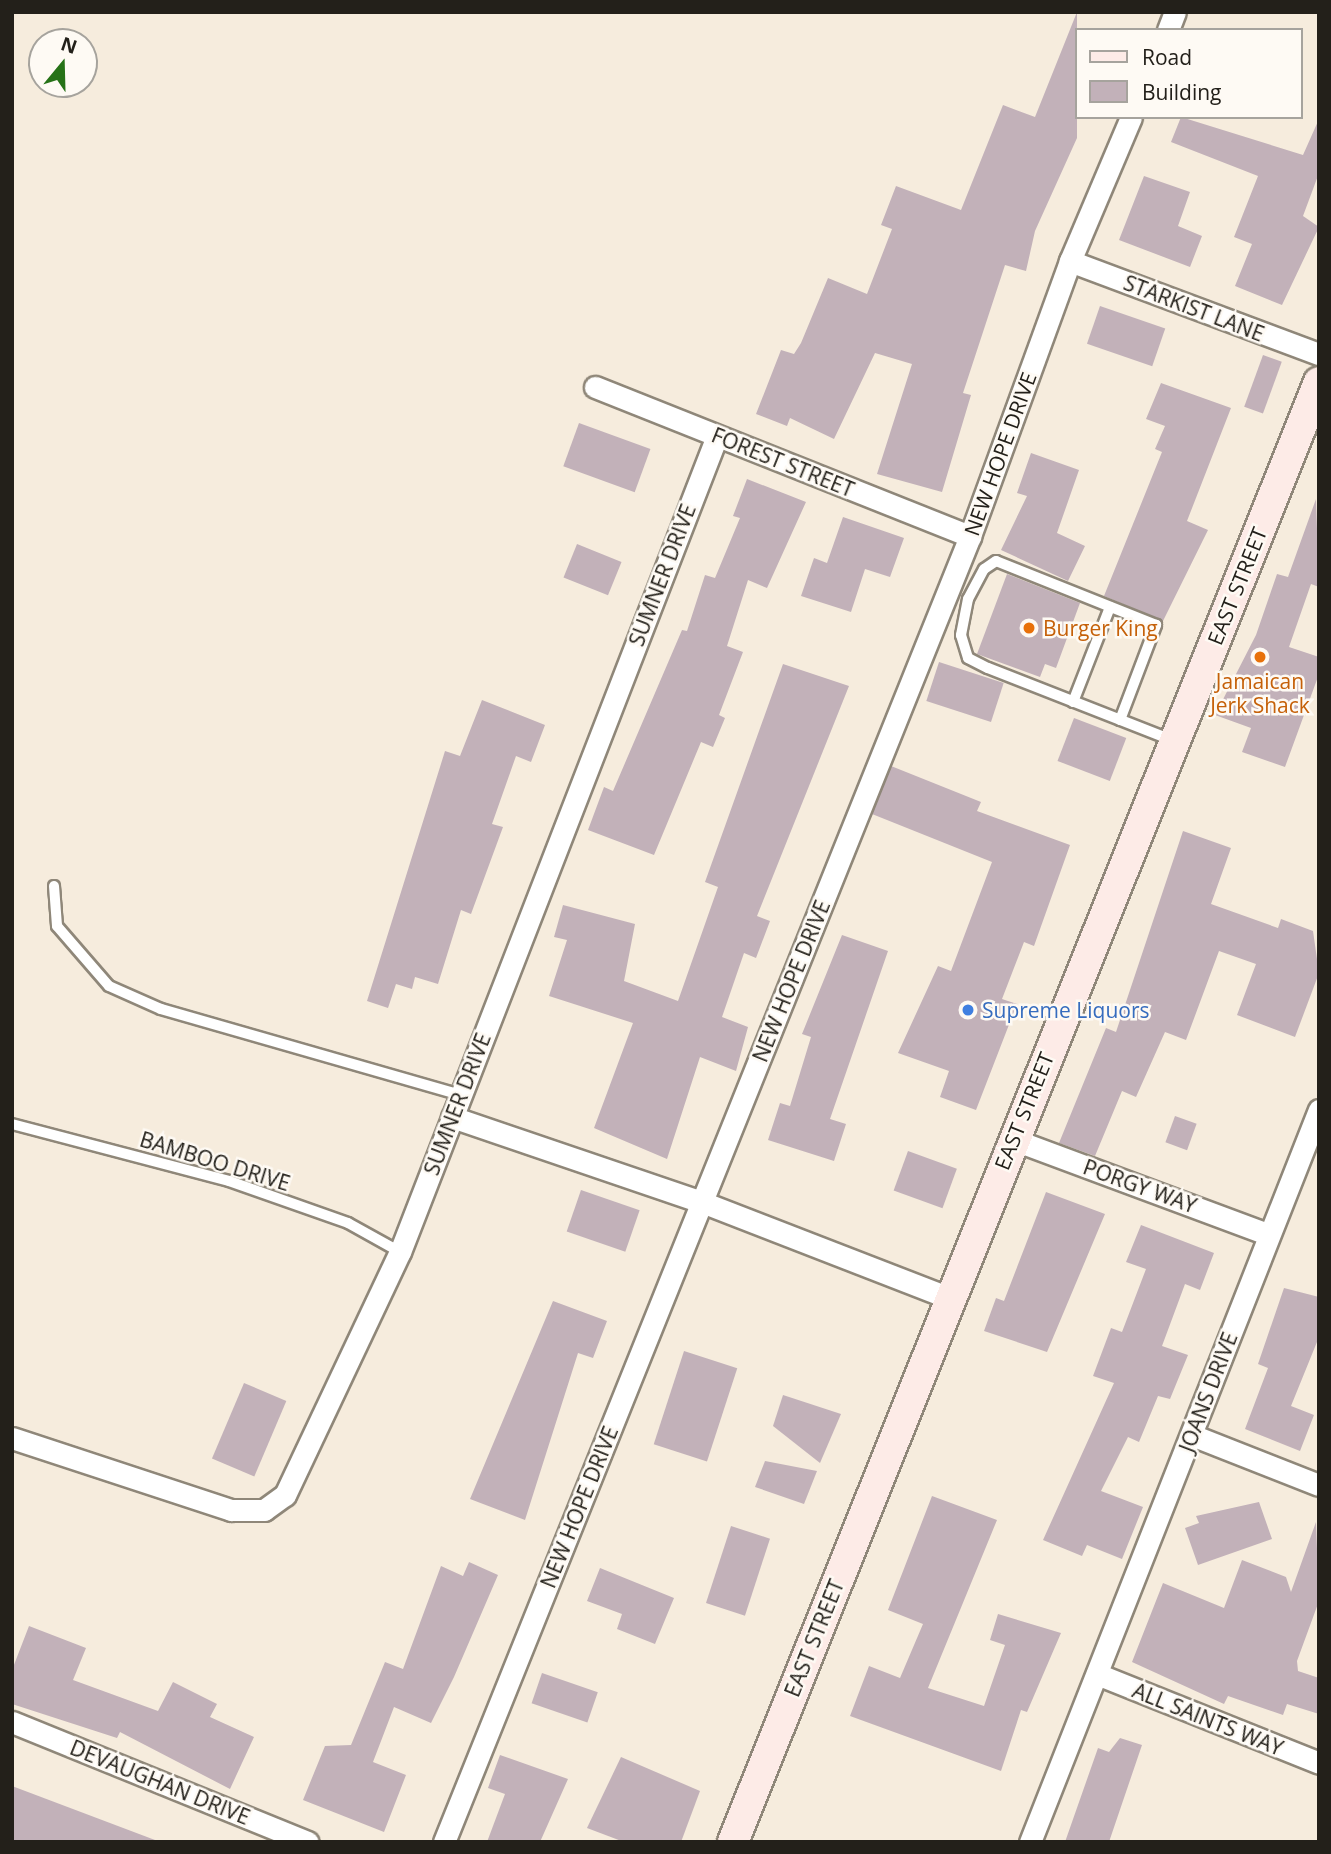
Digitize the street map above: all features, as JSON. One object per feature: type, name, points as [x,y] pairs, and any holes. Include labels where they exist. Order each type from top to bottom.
[{"type":"main road","name":"EAST STREET","points":[[733,1842],[1012,1139],[1319,382]]},
{"type":"street","name":"NEW HOPE DRIVE","points":[[444,1842],[970,536],[1070,261],[1130,119]]},
{"type":"street","name":"STARKIST LANE","points":[[1070,261],[1319,354]]},
{"type":"street","name":"FOREST STREET","points":[[595,387],[970,536]]},
{"type":"street","name":"SUMNER DRIVE","points":[[12,1438],[202,1503],[264,1510],[299,1474],[400,1252],[717,436]]},
{"type":"street","name":"JOANS DRIVE","points":[[1030,1842],[1319,1110]]},
{"type":"street","points":[[452,1117],[702,1202],[949,1298]]},
{"type":"street","name":"PORGY WAY","points":[[1012,1139],[1268,1234]]},
{"type":"street","points":[[1192,1435],[1319,1485]]},
{"type":"street","name":"ALL SAINTS WAY","points":[[1097,1674],[1319,1763]]},
{"type":"street","name":"DEVAUGHAN DRIVE","points":[[12,1722],[308,1842]]},
{"type":"lane","points":[[1120,720],[1156,625],[996,561],[984,569],[968,599],[961,635],[968,658],[1073,702],[1120,720],[1175,741]]},
{"type":"lane","points":[[1073,702],[1110,607]]},
{"type":"lane","points":[[54,887],[57,926],[109,986],[161,1009],[460,1095]]},
{"type":"lane","name":"BAMBOO DRIVE","points":[[12,1124],[229,1181],[348,1223],[400,1252]]},
{"type":"building","points":[[1077,12],[1077,138],[1035,231],[1026,271],[1005,265],[963,393],[971,395],[942,492],[877,474],[912,364],[875,353],[834,439],[790,418],[787,426],[756,414],[781,350],[794,354],[828,278],[867,294],[892,229],[881,225],[896,186],[961,210],[1003,105],[1035,117]]},
{"type":"building","points":[[1180,119],[1187,119],[1303,155],[1319,119],[1319,173],[1303,216],[1319,227],[1282,305],[1235,286],[1252,244],[1234,237],[1258,176],[1171,142]]},
{"type":"building","points":[[1144,176],[1190,192],[1178,226],[1202,236],[1190,267],[1119,240]]},
{"type":"building","points":[[1100,306],[1165,328],[1152,366],[1087,344]]},
{"type":"building","points":[[1263,355],[1282,362],[1263,414],[1244,407]]},
{"type":"building","points":[[1161,383],[1231,408],[1187,521],[1208,530],[1163,621],[1104,596],[1162,452],[1155,449],[1165,426],[1146,419]]},
{"type":"building","points":[[579,423],[650,449],[635,492],[563,466]]},
{"type":"building","points":[[1031,453],[1079,470],[1057,533],[1085,546],[1068,581],[1001,550],[1027,496],[1017,493]]},
{"type":"building","points":[[747,479],[806,502],[767,588],[748,580],[727,646],[743,652],[719,715],[725,718],[713,747],[701,742],[654,855],[588,830],[604,787],[613,791],[682,630],[687,631],[705,575],[715,578],[740,518],[733,516]]},
{"type":"building","points":[[1316,499],[1319,587],[1311,584],[1289,647],[1319,657],[1319,674],[1285,767],[1242,752],[1251,728],[1215,715],[1256,635],[1277,574],[1288,577]]},
{"type":"building","points":[[843,517],[904,538],[890,577],[865,569],[851,612],[801,596],[814,558],[827,563]]},
{"type":"building","points":[[577,544],[622,562],[608,595],[564,577]]},
{"type":"building","name":"Burger King","points":[[1007,574],[1080,603],[1056,668],[1045,664],[1040,677],[977,654]]},
{"type":"building","points":[[939,662],[1004,683],[991,722],[926,701]]},
{"type":"building","points":[[783,664],[849,686],[757,916],[770,921],[756,958],[744,953],[722,1017],[748,1027],[736,1071],[700,1057],[667,1159],[594,1128],[633,1023],[549,996],[567,940],[554,937],[563,905],[635,924],[624,981],[678,1001],[718,887],[705,882]]},
{"type":"building","points":[[482,700],[545,725],[531,762],[516,756],[492,824],[503,827],[471,914],[461,910],[438,984],[415,977],[412,989],[396,984],[388,1008],[367,1001],[445,751],[460,756]]},
{"type":"building","points":[[1074,718],[1126,738],[1110,781],[1058,761]]},
{"type":"building","points":[[891,766],[981,802],[977,811],[1070,845],[1034,946],[1024,942],[1002,999],[1017,1004],[976,1110],[940,1097],[949,1071],[898,1053],[938,966],[951,971],[992,862],[872,814]]},
{"type":"building","points":[[1183,831],[1231,848],[1211,904],[1278,928],[1281,919],[1313,931],[1319,973],[1295,1037],[1237,1015],[1256,964],[1219,951],[1186,1040],[1165,1032],[1136,1097],[1122,1091],[1095,1156],[1059,1143],[1106,1028],[1116,1032]]},
{"type":"building","points":[[842,935],[888,951],[830,1119],[846,1124],[834,1161],[768,1140],[780,1103],[790,1106],[811,1037],[802,1034]]},
{"type":"building","points":[[1175,1116],[1197,1124],[1187,1150],[1165,1142]]},
{"type":"building","points":[[908,1151],[957,1169],[942,1208],[894,1190]]},
{"type":"building","points":[[581,1190],[640,1210],[625,1252],[567,1232]]},
{"type":"building","points":[[1046,1192],[1105,1214],[1047,1352],[984,1331],[996,1298],[1004,1301]]},
{"type":"building","points":[[1141,1225],[1214,1253],[1200,1290],[1185,1284],[1162,1346],[1188,1355],[1170,1399],[1158,1396],[1139,1442],[1128,1437],[1101,1491],[1143,1507],[1122,1559],[1087,1545],[1082,1556],[1043,1540],[1114,1383],[1093,1376],[1111,1328],[1122,1332],[1146,1269],[1126,1262]]},
{"type":"building","points":[[1284,1288],[1319,1297],[1319,1337],[1291,1406],[1314,1415],[1300,1451],[1245,1429],[1268,1368],[1258,1364]]},
{"type":"building","points":[[553,1301],[607,1321],[593,1358],[578,1353],[525,1520],[470,1499]]},
{"type":"building","points":[[684,1351],[737,1368],[707,1462],[654,1444]]},
{"type":"building","points":[[244,1383],[286,1401],[254,1476],[212,1458]]},
{"type":"building","points":[[783,1395],[841,1414],[820,1463],[773,1426]]},
{"type":"building","points":[[765,1461],[817,1471],[804,1504],[755,1487]]},
{"type":"building","points":[[932,1496],[997,1520],[928,1688],[984,1706],[1005,1645],[990,1640],[998,1614],[1061,1633],[1027,1712],[1021,1710],[1001,1771],[850,1716],[869,1666],[900,1678],[923,1624],[888,1610]]},
{"type":"building","points":[[1259,1502],[1272,1539],[1198,1565],[1185,1528],[1199,1523],[1196,1516]]},
{"type":"building","points":[[1316,1522],[1319,1601],[1297,1661],[1298,1671],[1319,1678],[1319,1714],[1287,1704],[1283,1715],[1228,1696],[1224,1704],[1132,1662],[1163,1583],[1224,1608],[1242,1560],[1286,1577],[1291,1592]]},
{"type":"building","points":[[731,1526],[770,1539],[745,1616],[706,1603]]},
{"type":"building","points":[[469,1562],[498,1575],[431,1723],[394,1707],[373,1762],[406,1775],[384,1832],[303,1800],[325,1746],[351,1745],[385,1662],[403,1669],[441,1566],[463,1576]]},
{"type":"building","points":[[600,1568],[674,1598],[655,1644],[617,1629],[622,1614],[587,1601]]},
{"type":"building","points":[[29,1626],[86,1648],[73,1680],[158,1711],[173,1682],[217,1704],[210,1717],[254,1737],[230,1789],[120,1732],[117,1738],[12,1704],[12,1670]]},
{"type":"building","points":[[542,1673],[598,1692],[587,1722],[532,1703]]},
{"type":"building","points":[[1120,1738],[1142,1745],[1109,1842],[1065,1842],[1098,1748],[1109,1752]]},
{"type":"building","points":[[500,1755],[568,1779],[540,1842],[487,1842],[505,1794],[488,1788]]},
{"type":"building","points":[[621,1757],[700,1791],[681,1842],[624,1842],[587,1828]]},
{"type":"building","points":[[12,1786],[155,1840],[155,1842],[12,1842]]},
{"type":"place","name":"Burger King","points":[[1029,628]]},
{"type":"place","name":"Jamaican Jerk Shack","points":[[1260,657]]},
{"type":"place","name":"Supreme Liquors","points":[[968,1010]]}]
